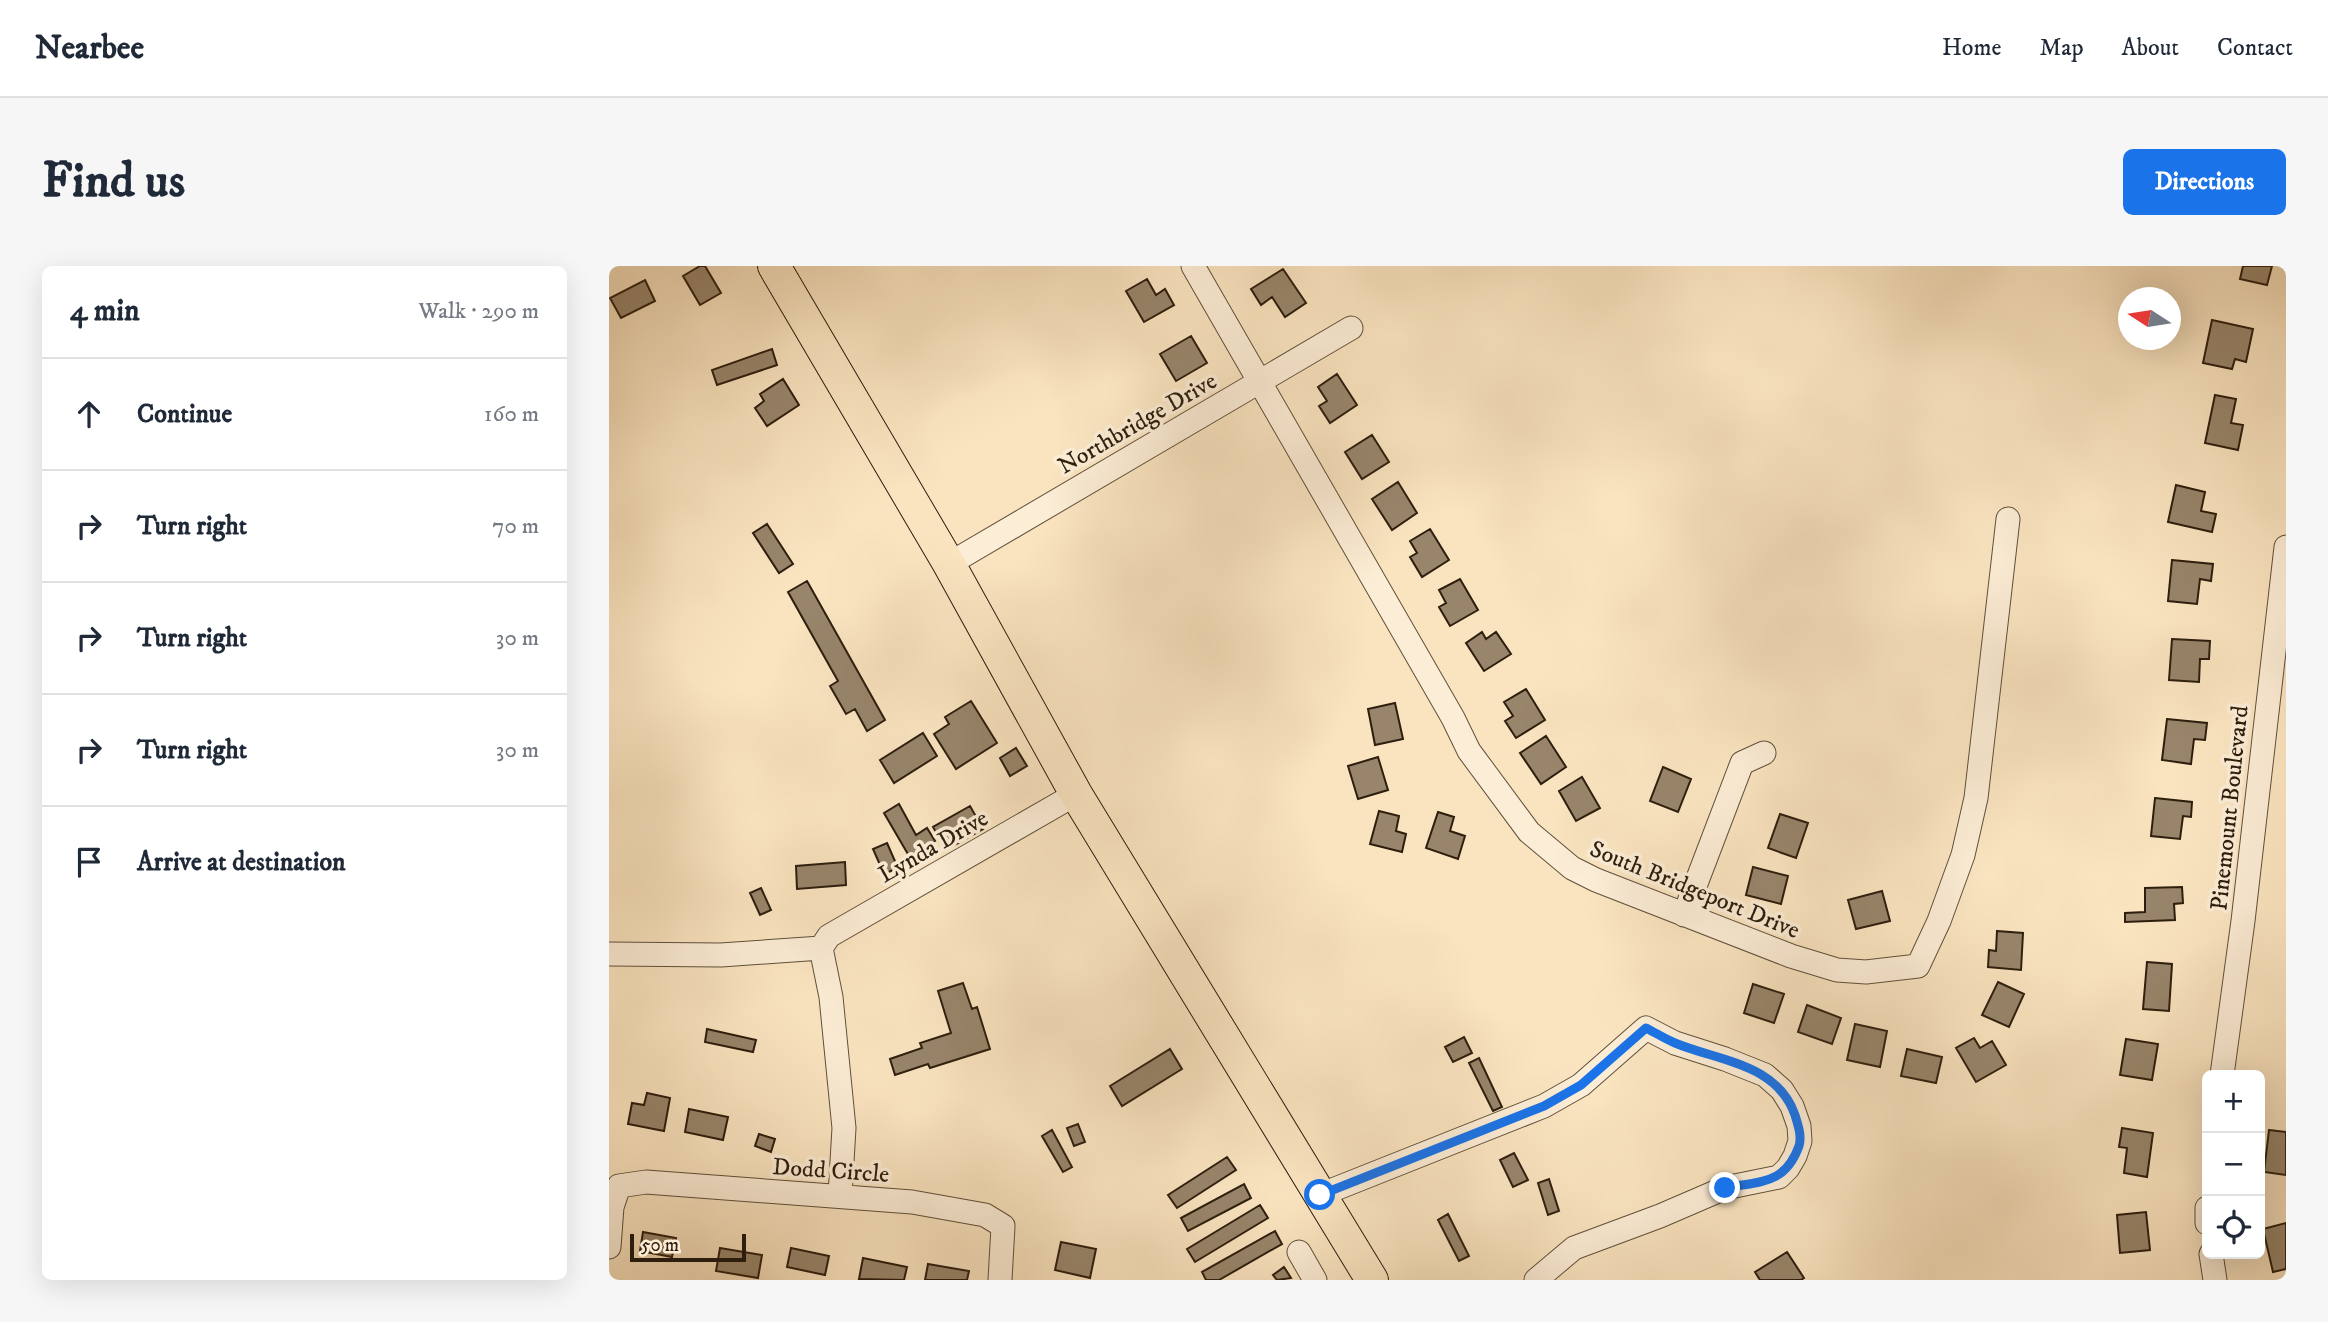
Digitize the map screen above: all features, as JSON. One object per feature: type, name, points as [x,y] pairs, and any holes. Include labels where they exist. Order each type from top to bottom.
[{"type":"highway","points":[[775,266],[949,564],[1076,794],[1372,1280]]},
{"type":"street","name":"South Bridgeport Drive","points":[[1192,266],[1453,718],[1469,751],[1529,832],[1572,868],[1596,880],[1791,956],[1837,970],[1866,972],[1919,966],[1963,855],[1976,798],[2008,519]]},
{"type":"street","name":"Northbridge Drive","points":[[949,564],[1351,328]]},
{"type":"street","name":"Pinemount Boulevard","points":[[2223,1070],[2243,921],[2286,547]]},
{"type":"street","points":[[1684,915],[1742,763],[1764,753]]},
{"type":"street","name":"Lynda Drive","points":[[821,948],[829,936],[1076,794]]},
{"type":"street","points":[[609,954],[721,955],[821,948],[831,997],[843,1128],[840,1195]]},
{"type":"street","points":[[1320,1195],[1544,1106],[1581,1085],[1646,1028],[1675,1043],[1765,1075],[1782,1090],[1792,1106],[1799,1126],[1800,1141],[1788,1168],[1779,1177],[1725,1188],[1660,1216],[1594,1239],[1574,1248],[1537,1280]]},
{"type":"street","name":"Dodd Circle","points":[[609,1247],[613,1207],[619,1186],[646,1182],[840,1195],[912,1202],[985,1215],[1003,1226],[1000,1280]]},
{"type":"street","points":[[1299,1252],[1315,1280]]},
{"type":"street","points":[[2212,1259],[2215,1280]]},
{"type":"building","points":[[705,266],[721,293],[700,305],[683,276]]},
{"type":"building","points":[[2243,266],[2272,266],[2267,285],[2240,279]]},
{"type":"building","points":[[1283,269],[1306,303],[1285,317],[1272,297],[1261,305],[1251,289]]},
{"type":"building","points":[[1147,279],[1156,295],[1165,289],[1174,305],[1144,322],[1126,291]]},
{"type":"building","points":[[645,280],[655,301],[621,318],[610,298]]},
{"type":"building","points":[[2212,320],[2253,329],[2246,362],[2235,359],[2232,369],[2203,363]]},
{"type":"building","points":[[1191,336],[1207,363],[1176,381],[1160,354]]},
{"type":"building","points":[[772,349],[777,365],[717,385],[712,370]]},
{"type":"building","points":[[1337,374],[1357,405],[1330,423],[1319,406],[1327,401],[1318,387]]},
{"type":"building","points":[[783,379],[799,405],[767,426],[755,408],[764,401],[760,394]]},
{"type":"building","points":[[2215,395],[2236,399],[2231,423],[2243,425],[2238,450],[2205,443]]},
{"type":"building","points":[[1372,435],[1389,462],[1362,479],[1345,452]]},
{"type":"building","points":[[1398,482],[1417,513],[1392,530],[1372,499]]},
{"type":"building","points":[[2176,485],[2205,492],[2201,511],[2216,514],[2212,532],[2168,522]]},
{"type":"building","points":[[767,524],[793,564],[779,573],[753,533]]},
{"type":"building","points":[[1430,529],[1449,560],[1422,577],[1410,557],[1417,553],[1410,541]]},
{"type":"building","points":[[2172,560],[2213,564],[2211,581],[2200,579],[2197,604],[2168,601]]},
{"type":"building","points":[[1460,579],[1478,610],[1450,626],[1439,607],[1446,603],[1439,590]]},
{"type":"building","points":[[807,581],[885,720],[867,731],[855,709],[846,714],[830,686],[838,681],[788,592]]},
{"type":"building","points":[[1482,632],[1486,639],[1496,632],[1511,654],[1484,671],[1466,643]]},
{"type":"building","points":[[2172,639],[2210,641],[2209,659],[2200,659],[2199,682],[2169,680]]},
{"type":"building","points":[[1526,689],[1545,720],[1516,738],[1505,721],[1513,716],[1504,702]]},
{"type":"building","points":[[971,701],[997,743],[956,769],[934,734],[949,724],[945,717]]},
{"type":"building","points":[[1395,703],[1403,739],[1375,745],[1368,709]]},
{"type":"building","points":[[2167,719],[2207,723],[2205,740],[2194,739],[2191,764],[2162,760]]},
{"type":"building","points":[[923,733],[937,756],[894,783],[880,760]]},
{"type":"building","points":[[1546,736],[1566,767],[1541,784],[1520,753]]},
{"type":"building","points":[[1016,748],[1027,766],[1010,776],[1000,758]]},
{"type":"building","points":[[1378,757],[1388,790],[1358,799],[1348,766]]},
{"type":"building","points":[[1663,767],[1691,779],[1678,812],[1650,801]]},
{"type":"building","points":[[1582,777],[1600,808],[1576,821],[1559,791]]},
{"type":"building","points":[[2155,798],[2192,802],[2191,817],[2183,816],[2180,839],[2151,836]]},
{"type":"building","points":[[899,804],[916,835],[927,828],[935,841],[909,856],[884,813]]},
{"type":"building","points":[[970,806],[983,829],[946,850],[933,827]]},
{"type":"building","points":[[1379,811],[1399,816],[1396,831],[1406,834],[1402,852],[1370,844]]},
{"type":"building","points":[[1438,812],[1454,817],[1450,831],[1465,836],[1458,859],[1426,848]]},
{"type":"building","points":[[1780,814],[1808,823],[1796,858],[1768,848]]},
{"type":"building","points":[[887,843],[898,868],[884,874],[873,849]]},
{"type":"building","points":[[845,862],[846,885],[797,889],[796,866]]},
{"type":"building","points":[[1753,867],[1788,876],[1781,904],[1746,895]]},
{"type":"building","points":[[2182,887],[2183,903],[2174,904],[2175,920],[2125,922],[2125,913],[2145,912],[2145,888]]},
{"type":"building","points":[[761,888],[771,910],[760,915],[750,893]]},
{"type":"building","points":[[1882,891],[1890,921],[1856,929],[1848,900]]},
{"type":"building","points":[[1997,931],[2023,933],[2021,970],[1988,967],[1989,950],[1996,951]]},
{"type":"building","points":[[2147,962],[2172,964],[2169,1011],[2143,1009]]},
{"type":"building","points":[[1998,982],[2024,994],[2009,1027],[1982,1015]]},
{"type":"building","points":[[963,983],[972,1009],[977,1007],[990,1049],[930,1068],[928,1064],[895,1075],[890,1059],[922,1048],[920,1043],[951,1033],[938,991]]},
{"type":"building","points":[[1753,984],[1784,994],[1774,1023],[1744,1013]]},
{"type":"building","points":[[1807,1005],[1841,1018],[1832,1044],[1798,1032]]},
{"type":"building","points":[[1855,1024],[1887,1031],[1880,1067],[1847,1060]]},
{"type":"building","points":[[707,1029],[756,1040],[753,1052],[705,1042]]},
{"type":"building","points":[[1464,1037],[1472,1053],[1453,1062],[1445,1047]]},
{"type":"building","points":[[1974,1038],[1980,1048],[1992,1041],[2006,1065],[1976,1082],[1956,1048]]},
{"type":"building","points":[[2126,1039],[2158,1044],[2152,1080],[2120,1075]]},
{"type":"building","points":[[1170,1049],[1182,1069],[1122,1106],[1110,1086]]},
{"type":"building","points":[[1907,1049],[1942,1057],[1936,1083],[1901,1076]]},
{"type":"building","points":[[1479,1058],[1502,1107],[1493,1111],[1469,1063]]},
{"type":"building","points":[[647,1093],[670,1098],[664,1131],[628,1124],[632,1103],[644,1105]]},
{"type":"building","points":[[689,1109],[728,1117],[723,1140],[685,1132]]},
{"type":"building","points":[[1078,1124],[1085,1142],[1074,1146],[1067,1128]]},
{"type":"building","points":[[2122,1128],[2153,1133],[2147,1177],[2124,1173],[2127,1148],[2119,1147]]},
{"type":"building","points":[[1052,1130],[1072,1167],[1063,1172],[1042,1136]]},
{"type":"building","points":[[2269,1130],[2286,1132],[2286,1175],[2265,1172]]},
{"type":"building","points":[[759,1134],[775,1139],[771,1152],[755,1146]]},
{"type":"building","points":[[1514,1153],[1528,1180],[1513,1187],[1500,1160]]},
{"type":"building","points":[[1227,1157],[1236,1170],[1177,1208],[1168,1195]]},
{"type":"building","points":[[1549,1179],[1559,1211],[1548,1215],[1538,1183]]},
{"type":"building","points":[[1244,1184],[1251,1198],[1188,1231],[1181,1218]]},
{"type":"building","points":[[1260,1205],[1268,1218],[1195,1262],[1187,1249]]},
{"type":"building","points":[[2146,1212],[2150,1250],[2120,1253],[2117,1215]]},
{"type":"building","points":[[1448,1214],[1469,1256],[1459,1261],[1438,1220]]},
{"type":"building","points":[[2286,1223],[2286,1269],[2273,1272],[2265,1228]]},
{"type":"building","points":[[1275,1231],[1282,1244],[1219,1280],[1206,1280],[1202,1272]]},
{"type":"building","points":[[643,1232],[676,1238],[672,1257],[640,1251]]},
{"type":"building","points":[[1061,1242],[1096,1249],[1090,1278],[1055,1270]]},
{"type":"building","points":[[720,1248],[762,1255],[758,1278],[716,1271]]},
{"type":"building","points":[[791,1248],[829,1256],[825,1275],[787,1267]]},
{"type":"building","points":[[1787,1252],[1804,1278],[1760,1280],[1755,1272]]},
{"type":"building","points":[[863,1258],[907,1267],[904,1280],[859,1279]]},
{"type":"building","points":[[928,1264],[969,1271],[967,1280],[925,1280]]},
{"type":"building","points":[[1284,1267],[1291,1278],[1277,1280],[1273,1275]]},
{"type":"route","points":[[1320,1195],[1544,1106],[1581,1085],[1646,1028],[1675,1043],[1765,1075],[1782,1090],[1792,1106],[1799,1126],[1800,1141],[1788,1168],[1779,1177],[1725,1188]]}]
